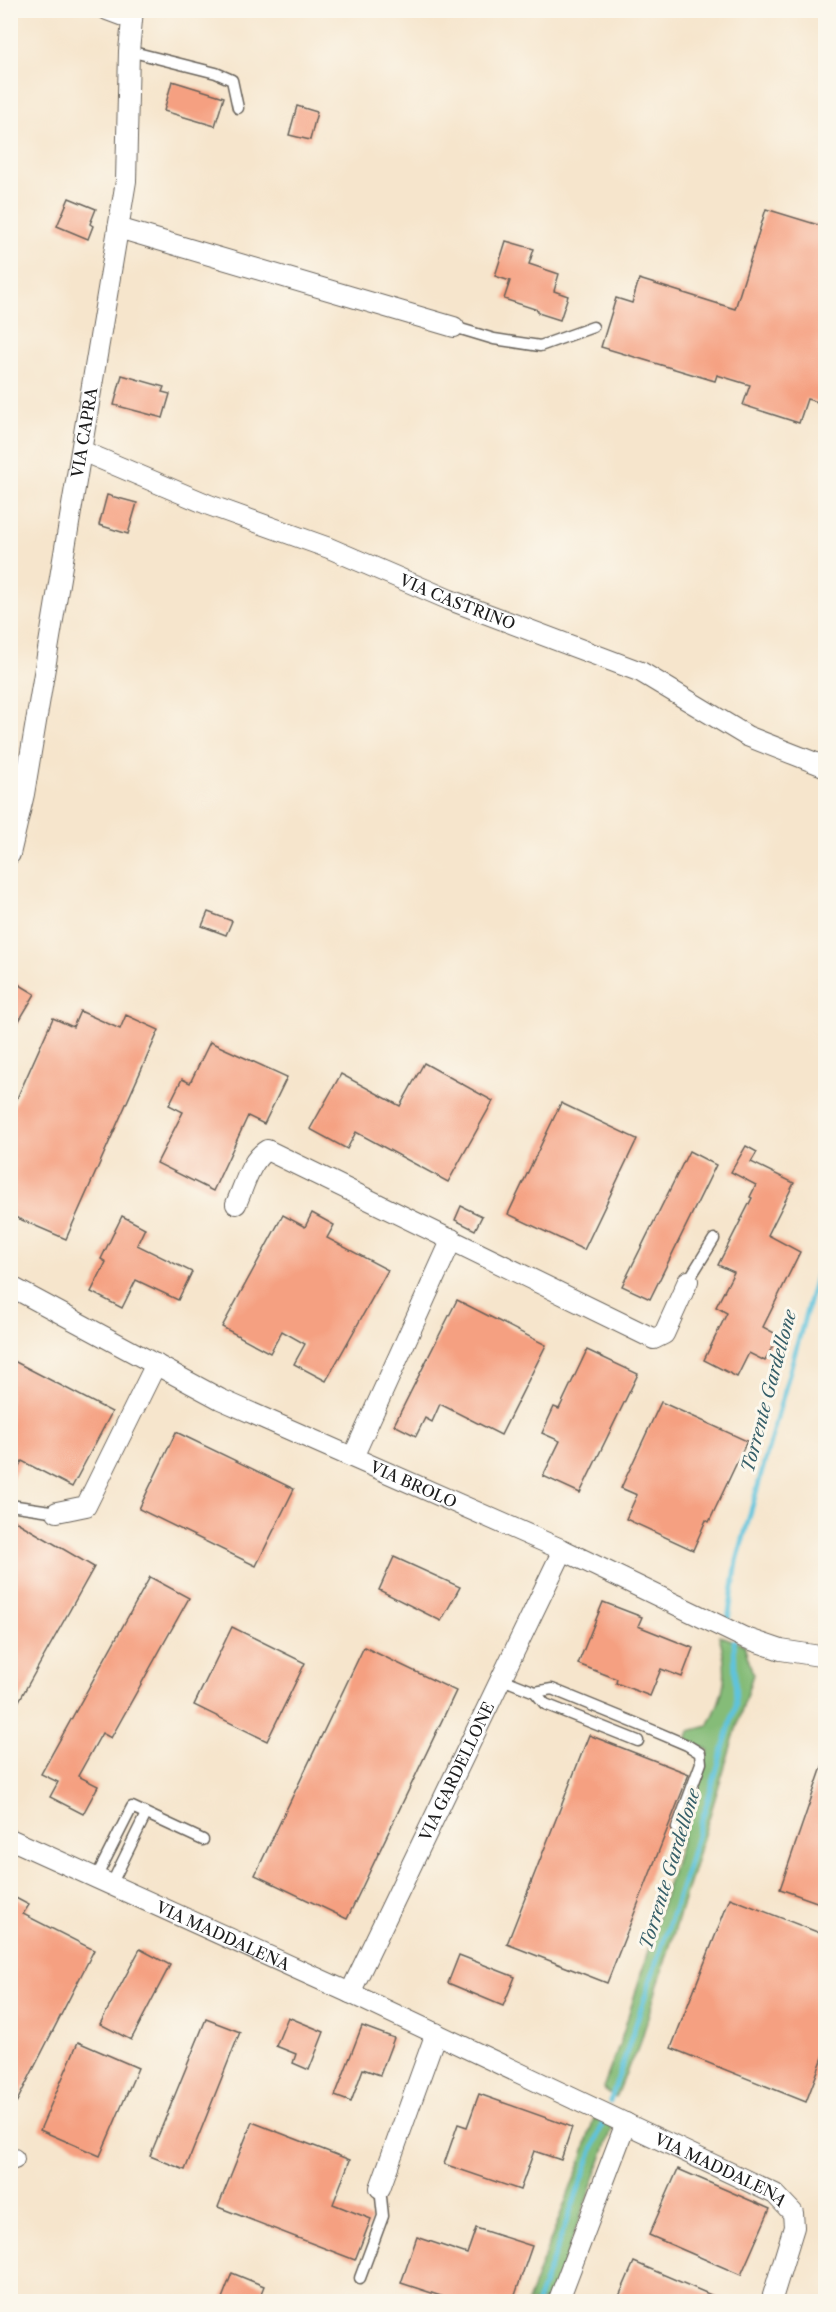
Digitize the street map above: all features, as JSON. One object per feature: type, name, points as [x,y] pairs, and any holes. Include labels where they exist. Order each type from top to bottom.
[{"type":"street","points":[[107,10],[132,15]]},
{"type":"street","name":"VIA CAPRA","points":[[10,854],[24,794],[126,181],[132,15]]},
{"type":"street","points":[[118,228],[454,327]]},
{"type":"street","name":"VIA CASTRINO","points":[[82,451],[208,505],[329,548],[450,600],[641,672],[747,736],[825,767]]},
{"type":"street","points":[[236,1204],[260,1154],[267,1150],[654,1340],[664,1334],[688,1281]]},
{"type":"street","points":[[353,1457],[452,1239]]},
{"type":"street","name":"VIA BROLO","points":[[10,1286],[220,1399],[563,1550],[743,1637],[782,1650],[825,1657]]},
{"type":"street","points":[[57,1512],[86,1506],[156,1364]]},
{"type":"street","name":"VIA GARDELLONE","points":[[350,1993],[563,1550]]},
{"type":"street","name":"VIA MADDALENA","points":[[10,1839],[350,1993],[775,2194],[793,2213],[794,2227],[771,2301]]},
{"type":"street","points":[[380,2188],[436,2033]]},
{"type":"street","points":[[558,2301],[626,2123]]},
{"type":"lane","points":[[129,51],[216,73],[232,80],[238,108]]},
{"type":"lane","points":[[454,327],[494,339],[540,346],[593,327]]},
{"type":"lane","points":[[688,1281],[714,1239]]},
{"type":"lane","points":[[10,1505],[57,1512]]},
{"type":"lane","points":[[502,1679],[535,1692],[545,1704],[638,1741]]},
{"type":"lane","points":[[535,1692],[552,1689],[687,1745],[700,1753],[701,1763],[677,1828]]},
{"type":"lane","points":[[103,1881],[132,1807],[202,1840]]},
{"type":"lane","points":[[103,1881],[146,1814]]},
{"type":"lane","points":[[360,2278],[383,2216],[380,2188]]},
{"type":"green space","points":[[719,1635],[744,1645],[753,1674],[639,2047],[616,2098],[603,2088],[621,2040],[709,1750],[686,1740],[689,1731],[708,1726],[722,1692],[725,1671]]},
{"type":"green space","points":[[594,2118],[613,2126],[550,2301],[527,2302],[579,2166]]},
{"type":"building","points":[[172,81],[224,97],[215,126],[164,111]]},
{"type":"building","points":[[297,106],[317,112],[310,140],[289,135]]},
{"type":"building","points":[[69,198],[96,209],[90,224],[93,226],[88,239],[57,226]]},
{"type":"building","points":[[766,209],[825,227],[825,388],[821,403],[807,399],[799,423],[743,405],[750,385],[717,375],[715,381],[601,347],[616,298],[632,303],[639,279],[735,309]]},
{"type":"building","points":[[506,241],[534,249],[529,264],[559,274],[554,291],[568,296],[560,320],[504,299],[510,281],[495,276]]},
{"type":"building","points":[[122,375],[164,387],[162,392],[170,394],[163,418],[114,405]]},
{"type":"building","points":[[107,495],[137,503],[128,534],[99,525]]},
{"type":"building","points":[[208,912],[232,921],[226,935],[202,926]]},
{"type":"building","points":[[10,979],[35,994],[10,1036]]},
{"type":"building","points":[[80,1011],[120,1029],[126,1015],[159,1030],[66,1239],[10,1215],[10,1114],[53,1018],[73,1027]]},
{"type":"building","points":[[210,1042],[287,1077],[264,1124],[248,1116],[213,1191],[157,1163],[183,1112],[169,1105],[182,1079],[190,1083]]},
{"type":"building","points":[[424,1063],[493,1101],[448,1182],[356,1132],[347,1149],[310,1129],[341,1074],[400,1106]]},
{"type":"building","points":[[561,1103],[637,1139],[584,1250],[508,1214]]},
{"type":"building","points":[[746,1146],[757,1152],[751,1162],[794,1183],[768,1235],[800,1252],[763,1327],[778,1335],[765,1361],[749,1353],[737,1377],[704,1360],[727,1313],[716,1307],[734,1272],[718,1265],[752,1198],[750,1197],[756,1185],[731,1172]]},
{"type":"building","points":[[689,1151],[716,1165],[650,1299],[622,1286]]},
{"type":"building","points":[[461,1206],[482,1216],[475,1230],[455,1220]]},
{"type":"building","points":[[312,1213],[334,1225],[327,1238],[388,1270],[326,1381],[294,1364],[305,1344],[282,1331],[270,1353],[222,1327],[283,1215],[305,1227]]},
{"type":"building","points":[[122,1216],[145,1228],[137,1245],[192,1272],[178,1300],[136,1280],[122,1308],[91,1292],[106,1262],[101,1259]]},
{"type":"building","points":[[457,1300],[546,1345],[501,1435],[440,1404],[432,1422],[425,1418],[416,1436],[394,1425]]},
{"type":"building","points":[[587,1350],[638,1374],[580,1493],[543,1476],[560,1441],[542,1433],[554,1407],[559,1409]]},
{"type":"building","points":[[10,1359],[112,1412],[72,1487],[22,1461],[10,1482]]},
{"type":"building","points":[[661,1402],[747,1441],[709,1522],[706,1520],[693,1550],[626,1519],[637,1495],[621,1488]]},
{"type":"building","points":[[176,1432],[294,1489],[256,1566],[139,1509]]},
{"type":"building","points":[[10,1518],[94,1567],[10,1717]]},
{"type":"building","points":[[394,1557],[460,1587],[441,1621],[379,1590]]},
{"type":"building","points":[[150,1577],[189,1598],[111,1738],[102,1733],[78,1776],[98,1786],[83,1814],[50,1797],[58,1782],[41,1774]]},
{"type":"building","points":[[603,1602],[642,1617],[638,1626],[693,1648],[682,1677],[661,1669],[650,1696],[616,1683],[617,1679],[578,1664]]},
{"type":"building","points":[[232,1627],[305,1663],[267,1741],[194,1705]]},
{"type":"building","points":[[364,1647],[456,1691],[347,1919],[255,1875]]},
{"type":"building","points":[[589,1735],[689,1774],[607,1983],[507,1944]]},
{"type":"building","points":[[823,1764],[825,1765],[825,1905],[780,1889]]},
{"type":"building","points":[[10,1895],[29,1905],[23,1914],[94,1950],[10,2115]]},
{"type":"building","points":[[730,1898],[825,1935],[825,2052],[806,2102],[671,2048]]},
{"type":"building","points":[[140,1949],[170,1965],[131,2040],[100,2024]]},
{"type":"building","points":[[459,1955],[515,1977],[503,2006],[448,1983]]},
{"type":"building","points":[[288,2017],[324,2032],[309,2070],[293,2063],[296,2054],[276,2046]]},
{"type":"building","points":[[206,2019],[240,2032],[185,2170],[150,2156]]},
{"type":"building","points":[[362,2026],[394,2038],[380,2075],[363,2069],[351,2102],[335,2096]]},
{"type":"building","points":[[78,2042],[138,2068],[100,2156],[40,2130]]},
{"type":"building","points":[[479,2094],[572,2127],[561,2160],[534,2151],[520,2190],[444,2164],[458,2124],[467,2127]]},
{"type":"building","points":[[252,2122],[350,2160],[333,2204],[371,2219],[355,2260],[218,2207]]},
{"type":"building","points":[[678,2169],[770,2209],[741,2275],[649,2235]]},
{"type":"building","points":[[476,2228],[532,2246],[513,2301],[456,2301],[401,2283],[417,2237],[467,2254]]},
{"type":"building","points":[[634,2262],[725,2301],[617,2301]]},
{"type":"building","points":[[232,2273],[264,2286],[258,2301],[221,2301]]},
{"type":"waterway","name":"Torrente Gardellone","points":[[728,1620],[737,1561],[826,1241]]},
{"type":"waterway","name":"Torrente Gardellone","points":[[610,2102],[687,1870],[736,1705],[734,1641]]},
{"type":"waterway","name":"Torrente Gardellone","points":[[537,2302],[603,2122]]}]
